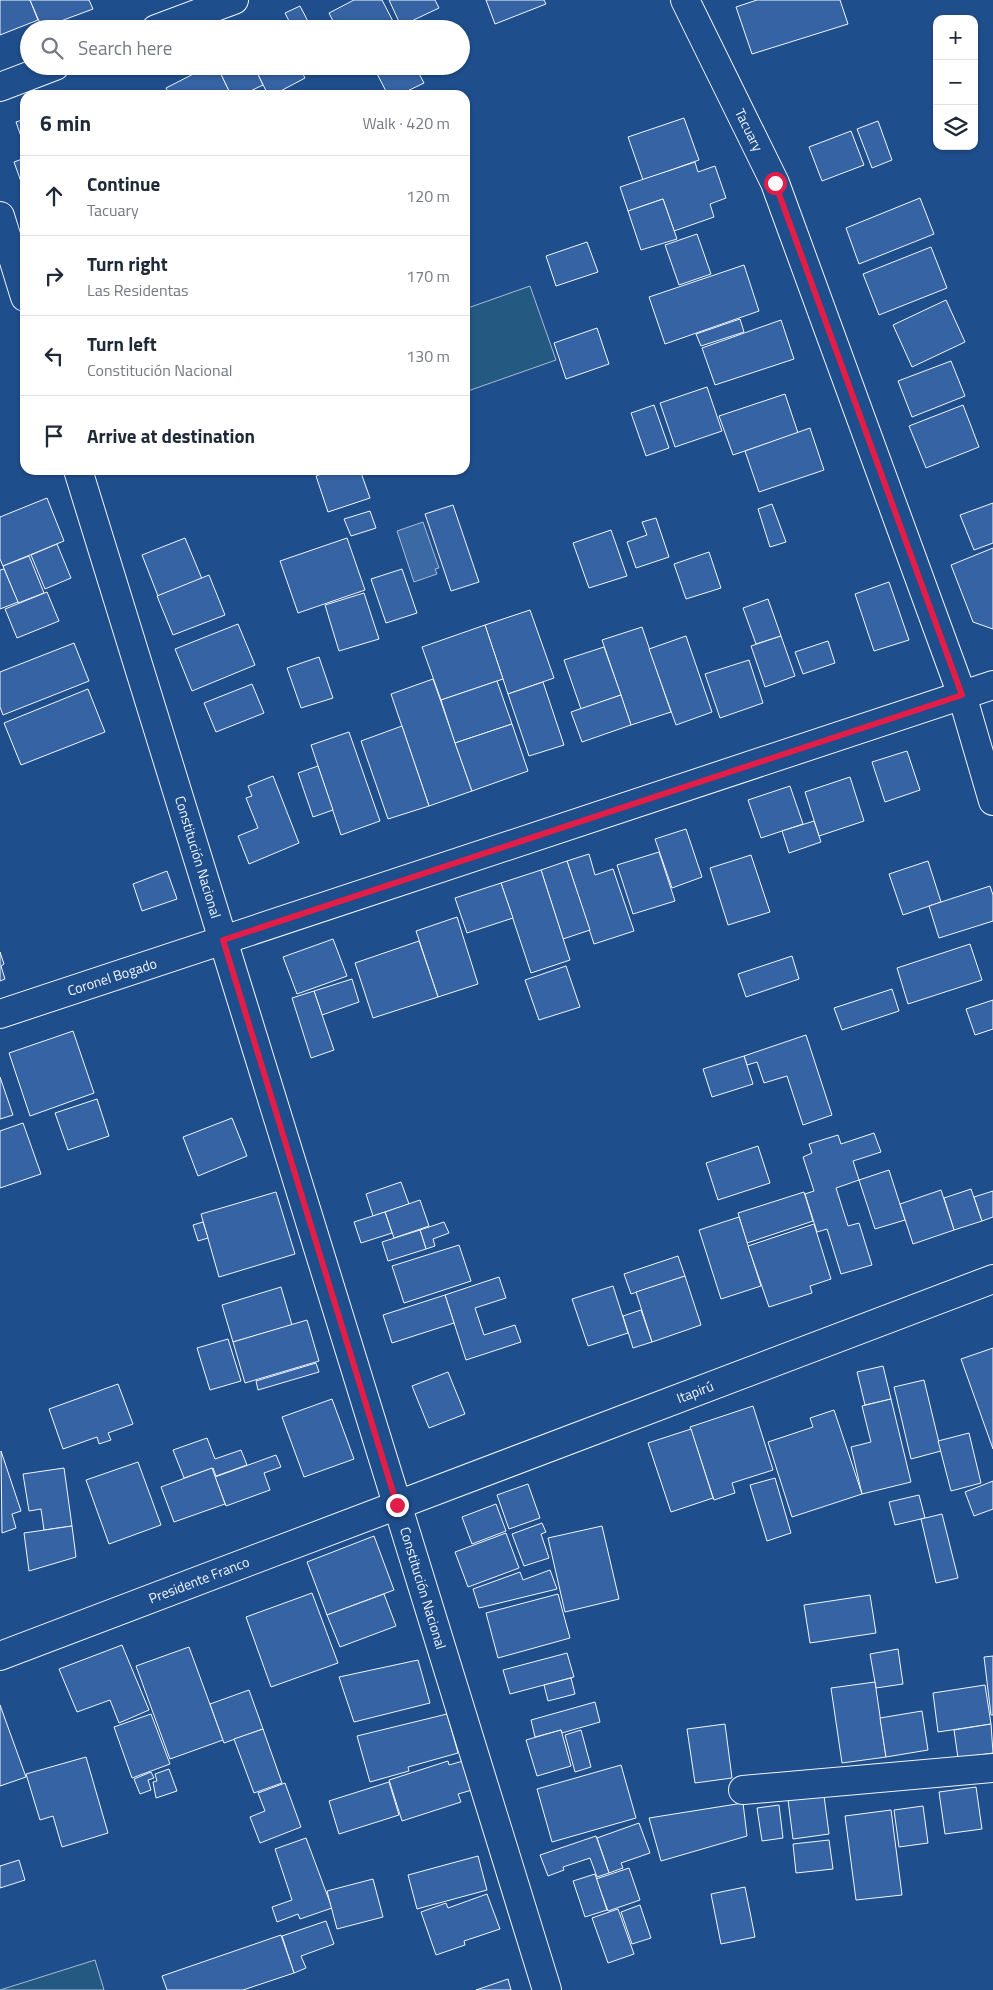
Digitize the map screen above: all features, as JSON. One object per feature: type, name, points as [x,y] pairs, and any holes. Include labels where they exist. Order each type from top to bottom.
[{"type":"street","points":[[180,20],[234,0]]},
{"type":"street","name":"Tacuary","points":[[685,0],[775,183],[962,695],[993,801]]},
{"type":"street","points":[[0,86],[30,75]]},
{"type":"street","points":[[0,216],[20,281]]},
{"type":"street","name":"Constitución Nacional","points":[[80,475],[547,1990]]},
{"type":"street","name":"Coronel Bogado","points":[[0,1014],[993,685]]},
{"type":"street","name":"Itapirú","points":[[397,1505],[993,1279]]},
{"type":"street","name":"Presidente Franco","points":[[0,1656],[397,1505]]},
{"type":"street","points":[[743,1790],[993,1768]]},
{"type":"shaded area","points":[[530,286],[556,360],[470,390],[470,307]]},
{"type":"shaded area","points":[[423,522],[439,568],[435,569],[437,574],[414,582],[397,531]]},
{"type":"shaded area","points":[[95,1960],[104,1990],[0,1990]]},
{"type":"building","points":[[0,0],[30,0],[38,20],[20,20],[20,27],[0,35]]},
{"type":"building","points":[[30,0],[89,0],[93,9],[63,20],[39,20]]},
{"type":"building","points":[[354,0],[382,0],[392,20],[332,20],[329,13]]},
{"type":"building","points":[[389,0],[435,0],[439,8],[414,20],[398,20]]},
{"type":"building","points":[[486,0],[544,0],[546,4],[495,24]]},
{"type":"building","points":[[757,0],[840,0],[848,24],[752,54],[736,7]]},
{"type":"building","points":[[300,6],[307,20],[288,20],[285,13]]},
{"type":"building","points":[[191,75],[221,75],[229,90],[167,90],[166,88]]},
{"type":"building","points":[[221,75],[258,75],[263,85],[252,90],[229,90]]},
{"type":"building","points":[[258,75],[304,75],[305,78],[282,90],[266,90]]},
{"type":"building","points":[[378,75],[420,75],[424,83],[409,90],[385,90]]},
{"type":"building","points":[[684,118],[699,160],[643,180],[628,137]]},
{"type":"building","points":[[20,121],[20,134],[16,122]]},
{"type":"building","points":[[878,121],[892,160],[872,168],[857,129]]},
{"type":"building","points":[[851,131],[864,165],[822,181],[809,147]]},
{"type":"building","points":[[20,160],[20,179],[14,162]]},
{"type":"building","points":[[695,162],[698,172],[715,166],[726,198],[710,204],[714,217],[674,231],[663,199],[628,211],[620,187]]},
{"type":"building","points":[[920,198],[934,234],[859,264],[846,228]]},
{"type":"building","points":[[663,199],[677,239],[641,250],[628,211]]},
{"type":"building","points":[[697,234],[711,274],[679,285],[665,245]]},
{"type":"building","points":[[587,242],[598,272],[556,286],[546,256]]},
{"type":"building","points":[[931,247],[947,288],[879,315],[863,274]]},
{"type":"building","points":[[744,265],[759,311],[665,344],[649,297]]},
{"type":"building","points":[[946,300],[965,342],[912,367],[893,325]]},
{"type":"building","points":[[740,319],[744,332],[701,346],[696,334]]},
{"type":"building","points":[[781,320],[794,359],[715,385],[702,348]]},
{"type":"building","points":[[597,328],[609,364],[566,379],[554,343]]},
{"type":"building","points":[[951,361],[965,396],[912,417],[898,381]]},
{"type":"building","points":[[707,387],[722,431],[675,447],[660,403]]},
{"type":"building","points":[[785,394],[798,433],[733,455],[719,416]]},
{"type":"building","points":[[654,405],[669,448],[646,456],[631,413]]},
{"type":"building","points":[[963,405],[979,447],[926,468],[909,426]]},
{"type":"building","points":[[810,428],[824,470],[759,492],[745,451]]},
{"type":"building","points":[[362,475],[370,498],[328,512],[316,476]]},
{"type":"building","points":[[47,498],[64,541],[3,566],[0,559],[0,517]]},
{"type":"building","points":[[993,503],[993,543],[974,550],[960,515]]},
{"type":"building","points":[[772,504],[786,542],[770,547],[758,509]]},
{"type":"building","points":[[453,505],[479,582],[451,591],[425,514]]},
{"type":"building","points":[[370,511],[376,528],[351,536],[344,519]]},
{"type":"building","points":[[656,518],[669,557],[636,568],[627,542],[647,535],[642,522]]},
{"type":"building","points":[[611,530],[627,576],[589,588],[573,543]]},
{"type":"building","points":[[185,538],[202,579],[158,596],[142,555]]},
{"type":"building","points":[[347,538],[365,590],[298,613],[280,561]]},
{"type":"building","points":[[57,544],[71,578],[45,589],[31,555]]},
{"type":"building","points":[[993,548],[993,629],[973,622],[951,565]]},
{"type":"building","points":[[709,552],[721,588],[686,599],[674,564]]},
{"type":"building","points":[[29,556],[44,593],[18,603],[3,566]]},
{"type":"building","points":[[4,569],[18,602],[0,609],[0,570]]},
{"type":"building","points":[[402,569],[417,613],[386,623],[371,579]]},
{"type":"building","points":[[209,575],[225,615],[173,635],[157,596]]},
{"type":"building","points":[[889,582],[909,640],[874,651],[855,594]]},
{"type":"building","points":[[47,592],[59,621],[17,638],[5,609]]},
{"type":"building","points":[[364,593],[379,639],[339,651],[325,605]]},
{"type":"building","points":[[768,599],[781,636],[756,644],[743,608]]},
{"type":"building","points":[[530,610],[554,678],[508,694],[485,625]]},
{"type":"building","points":[[238,624],[255,665],[192,691],[175,649]]},
{"type":"building","points":[[485,625],[503,679],[441,700],[422,647]]},
{"type":"building","points":[[642,627],[671,712],[631,725],[602,640]]},
{"type":"building","points":[[686,636],[712,712],[676,725],[649,649]]},
{"type":"building","points":[[781,636],[795,676],[765,687],[751,646]]},
{"type":"building","points":[[828,641],[835,663],[803,674],[795,652]]},
{"type":"building","points":[[74,643],[89,681],[3,715],[0,707],[0,672]]},
{"type":"building","points":[[604,647],[621,695],[581,709],[564,660]]},
{"type":"building","points":[[319,657],[333,698],[301,708],[287,668]]},
{"type":"building","points":[[749,660],[763,703],[720,718],[705,674]]},
{"type":"building","points":[[433,679],[472,791],[429,806],[391,694]]},
{"type":"building","points":[[497,681],[512,724],[455,743],[441,700]]},
{"type":"building","points":[[543,682],[564,745],[529,756],[508,694]]},
{"type":"building","points":[[252,684],[264,713],[216,732],[204,703]]},
{"type":"building","points":[[88,689],[105,732],[21,765],[4,723]]},
{"type":"building","points":[[621,695],[631,725],[582,742],[571,712]]},
{"type":"building","points":[[512,724],[528,771],[472,791],[455,743]]},
{"type":"building","points":[[402,726],[429,806],[388,819],[361,741]]},
{"type":"building","points":[[349,732],[380,821],[341,835],[311,745]]},
{"type":"building","points":[[907,751],[920,790],[885,802],[872,762]]},
{"type":"building","points":[[318,766],[333,810],[313,817],[298,773]]},
{"type":"building","points":[[273,776],[299,843],[249,864],[238,836],[258,828],[246,798],[252,796],[248,786]]},
{"type":"building","points":[[850,777],[864,821],[819,836],[805,792]]},
{"type":"building","points":[[790,786],[803,824],[761,838],[748,800]]},
{"type":"building","points":[[814,821],[821,842],[789,853],[782,831]]},
{"type":"building","points":[[686,829],[702,877],[672,888],[655,839]]},
{"type":"building","points":[[659,852],[675,901],[633,914],[617,865]]},
{"type":"building","points":[[589,854],[595,875],[613,869],[634,931],[594,944],[567,861]]},
{"type":"building","points":[[751,855],[770,912],[728,925],[710,868]]},
{"type":"building","points":[[567,861],[590,930],[563,939],[541,870]]},
{"type":"building","points":[[928,861],[941,902],[903,915],[889,874]]},
{"type":"building","points":[[541,870],[570,960],[531,973],[501,883]]},
{"type":"building","points":[[167,871],[177,899],[142,911],[133,884]]},
{"type":"building","points":[[501,883],[513,918],[467,933],[455,898]]},
{"type":"building","points":[[990,886],[993,895],[993,921],[939,938],[929,906]]},
{"type":"building","points":[[457,917],[478,984],[438,997],[416,931]]},
{"type":"building","points":[[333,939],[347,976],[297,994],[283,957]]},
{"type":"building","points":[[419,941],[438,997],[373,1018],[355,963]]},
{"type":"building","points":[[970,944],[982,980],[908,1004],[897,968]]},
{"type":"building","points":[[0,952],[4,964],[1,966],[5,979],[0,981]]},
{"type":"building","points":[[792,956],[799,979],[746,997],[738,974]]},
{"type":"building","points":[[566,966],[580,1007],[539,1020],[525,980]]},
{"type":"building","points":[[352,979],[359,1002],[322,1015],[314,991]]},
{"type":"building","points":[[892,989],[899,1011],[842,1030],[834,1008]]},
{"type":"building","points":[[314,991],[334,1050],[311,1058],[292,998]]},
{"type":"building","points":[[993,1000],[993,1029],[975,1035],[966,1009]]},
{"type":"building","points":[[73,1031],[94,1093],[30,1116],[9,1053]]},
{"type":"building","points":[[806,1035],[832,1115],[803,1125],[787,1076],[764,1083],[757,1062],[747,1065],[744,1056]]},
{"type":"building","points":[[744,1056],[753,1084],[712,1097],[703,1069]]},
{"type":"building","points":[[0,1077],[13,1115],[0,1119]]},
{"type":"building","points":[[97,1099],[109,1136],[68,1150],[55,1113]]},
{"type":"building","points":[[232,1118],[247,1156],[198,1176],[183,1137]]},
{"type":"building","points":[[23,1123],[41,1174],[0,1188],[0,1131]]},
{"type":"building","points":[[874,1133],[881,1152],[853,1161],[859,1180],[836,1188],[848,1226],[859,1223],[872,1265],[841,1274],[827,1229],[817,1232],[805,1194],[814,1191],[803,1157],[812,1153],[809,1144],[838,1135],[841,1144]]},
{"type":"building","points":[[758,1146],[770,1183],[718,1200],[706,1163]]},
{"type":"building","points":[[889,1170],[905,1220],[875,1229],[859,1180]]},
{"type":"building","points":[[401,1182],[409,1204],[373,1216],[366,1194]]},
{"type":"building","points":[[971,1189],[982,1221],[954,1230],[944,1198]]},
{"type":"building","points":[[941,1190],[954,1230],[913,1244],[900,1204]]},
{"type":"building","points":[[993,1191],[993,1217],[982,1221],[974,1197]]},
{"type":"building","points":[[276,1192],[295,1254],[219,1277],[201,1214]]},
{"type":"building","points":[[804,1192],[813,1221],[747,1243],[738,1213]]},
{"type":"building","points":[[420,1200],[429,1226],[394,1238],[385,1212]]},
{"type":"building","points":[[385,1212],[392,1233],[361,1243],[354,1222]]},
{"type":"building","points":[[739,1217],[761,1286],[721,1299],[699,1230]]},
{"type":"building","points":[[203,1222],[208,1238],[198,1241],[193,1225]]},
{"type":"building","points":[[444,1222],[449,1233],[433,1239],[435,1246],[426,1249],[420,1230]]},
{"type":"building","points":[[814,1224],[831,1279],[810,1286],[812,1293],[769,1307],[748,1246]]},
{"type":"building","points":[[420,1230],[426,1249],[388,1261],[382,1242]]},
{"type":"building","points":[[459,1245],[471,1281],[404,1303],[392,1266]]},
{"type":"building","points":[[678,1256],[685,1276],[631,1294],[624,1274]]},
{"type":"building","points":[[685,1276],[701,1325],[652,1342],[636,1292]]},
{"type":"building","points":[[499,1277],[506,1298],[475,1308],[484,1335],[515,1325],[521,1342],[466,1360],[445,1295]]},
{"type":"building","points":[[613,1286],[628,1333],[588,1346],[572,1299]]},
{"type":"building","points":[[281,1287],[292,1325],[233,1342],[222,1305]]},
{"type":"building","points":[[445,1295],[454,1323],[392,1343],[383,1315]]},
{"type":"building","points":[[641,1310],[652,1342],[633,1348],[623,1316]]},
{"type":"building","points":[[307,1320],[319,1361],[245,1383],[233,1342]]},
{"type":"building","points":[[228,1339],[241,1381],[210,1390],[197,1348]]},
{"type":"building","points":[[993,1348],[993,1449],[961,1359]]},
{"type":"building","points":[[316,1363],[319,1372],[258,1390],[256,1381]]},
{"type":"building","points":[[883,1366],[891,1399],[865,1405],[857,1372]]},
{"type":"building","points":[[448,1372],[465,1414],[429,1428],[412,1386]]},
{"type":"building","points":[[924,1380],[941,1451],[911,1459],[894,1387]]},
{"type":"building","points":[[118,1384],[133,1424],[108,1433],[111,1440],[99,1444],[97,1437],[63,1449],[49,1409]]},
{"type":"building","points":[[332,1399],[354,1459],[304,1477],[282,1417]]},
{"type":"building","points":[[891,1399],[911,1482],[862,1494],[851,1447],[871,1442],[862,1406]]},
{"type":"building","points":[[753,1406],[773,1470],[732,1483],[735,1493],[714,1500],[690,1427]]},
{"type":"building","points":[[834,1410],[862,1494],[792,1517],[768,1442],[813,1427],[810,1418]]},
{"type":"building","points":[[691,1429],[713,1498],[671,1512],[648,1443]]},
{"type":"building","points":[[969,1433],[981,1483],[951,1491],[938,1441]]},
{"type":"building","points":[[207,1438],[215,1459],[241,1450],[247,1465],[216,1476],[213,1468],[184,1478],[173,1450]]},
{"type":"building","points":[[1,1451],[21,1511],[12,1514],[16,1528],[2,1533]]},
{"type":"building","points":[[276,1455],[281,1467],[264,1473],[270,1490],[226,1506],[215,1477]]},
{"type":"building","points":[[138,1462],[161,1525],[109,1544],[86,1480]]},
{"type":"building","points":[[64,1468],[72,1526],[44,1530],[41,1509],[29,1511],[23,1474]]},
{"type":"building","points":[[212,1468],[225,1504],[174,1522],[161,1487]]},
{"type":"building","points":[[775,1478],[791,1533],[767,1541],[750,1485]]},
{"type":"building","points":[[993,1481],[993,1509],[974,1516],[965,1492]]},
{"type":"building","points":[[528,1484],[540,1518],[509,1529],[497,1495]]},
{"type":"building","points":[[919,1495],[925,1518],[895,1525],[889,1502]]},
{"type":"building","points":[[496,1504],[506,1531],[472,1544],[462,1517]]},
{"type":"building","points":[[942,1514],[958,1578],[936,1583],[921,1519]]},
{"type":"building","points":[[542,1523],[546,1532],[541,1534],[549,1558],[524,1566],[512,1534]]},
{"type":"building","points":[[72,1526],[76,1557],[29,1571],[24,1533]]},
{"type":"building","points":[[602,1526],[619,1599],[565,1612],[548,1538]]},
{"type":"building","points":[[506,1533],[519,1568],[468,1587],[455,1552]]},
{"type":"building","points":[[374,1536],[394,1590],[327,1615],[307,1562]]},
{"type":"building","points":[[550,1570],[557,1589],[479,1608],[473,1589],[520,1572],[523,1580]]},
{"type":"building","points":[[312,1593],[338,1663],[271,1687],[246,1617]]},
{"type":"building","points":[[384,1594],[396,1626],[340,1647],[327,1615]]},
{"type":"building","points":[[558,1594],[570,1638],[498,1658],[486,1613]]},
{"type":"building","points":[[870,1595],[876,1633],[810,1643],[804,1605]]},
{"type":"building","points":[[122,1645],[149,1710],[119,1723],[110,1700],[77,1712],[59,1669]]},
{"type":"building","points":[[189,1647],[223,1740],[170,1759],[136,1666]]},
{"type":"building","points":[[898,1649],[903,1684],[876,1688],[870,1654]]},
{"type":"building","points":[[567,1653],[574,1677],[510,1694],[503,1670]]},
{"type":"building","points":[[993,1656],[993,1715],[991,1715],[984,1657]]},
{"type":"building","points":[[418,1660],[430,1703],[354,1722],[339,1677]]},
{"type":"building","points":[[571,1678],[575,1694],[548,1701],[544,1685]]},
{"type":"building","points":[[875,1682],[886,1757],[842,1763],[831,1688]]},
{"type":"building","points":[[985,1685],[991,1724],[938,1732],[933,1693]]},
{"type":"building","points":[[249,1690],[263,1729],[224,1743],[210,1704]]},
{"type":"building","points":[[595,1702],[600,1722],[562,1733],[561,1730],[535,1737],[531,1720]]},
{"type":"building","points":[[0,1705],[26,1777],[0,1786]]},
{"type":"building","points":[[922,1711],[928,1750],[886,1757],[880,1718]]},
{"type":"building","points":[[151,1714],[170,1764],[132,1778],[114,1727]]},
{"type":"building","points":[[447,1714],[458,1753],[408,1767],[409,1771],[370,1782],[357,1736]]},
{"type":"building","points":[[725,1724],[732,1778],[695,1783],[687,1729]]},
{"type":"building","points":[[991,1724],[993,1753],[958,1758],[954,1730]]},
{"type":"building","points":[[263,1729],[282,1783],[254,1793],[234,1739]]},
{"type":"building","points":[[561,1730],[571,1766],[537,1776],[526,1740]]},
{"type":"building","points":[[581,1730],[591,1767],[575,1772],[565,1735]]},
{"type":"building","points":[[86,1757],[108,1833],[62,1847],[53,1816],[40,1820],[26,1774]]},
{"type":"building","points":[[448,1761],[449,1765],[463,1761],[472,1790],[458,1794],[461,1802],[402,1821],[389,1780]]},
{"type":"building","points":[[621,1765],[636,1818],[552,1842],[537,1789]]},
{"type":"building","points":[[169,1769],[177,1791],[156,1798],[153,1782],[157,1781],[155,1774]]},
{"type":"building","points":[[151,1772],[154,1778],[148,1780],[151,1790],[140,1794],[134,1779]]},
{"type":"building","points":[[389,1782],[399,1815],[339,1834],[329,1801]]},
{"type":"building","points":[[285,1783],[301,1827],[260,1843],[250,1817],[265,1811],[258,1793]]},
{"type":"building","points":[[976,1787],[982,1829],[945,1834],[939,1792]]},
{"type":"building","points":[[824,1796],[829,1834],[793,1839],[788,1800]]},
{"type":"building","points":[[743,1803],[747,1836],[661,1861],[649,1818]]},
{"type":"building","points":[[779,1805],[783,1838],[762,1841],[757,1808]]},
{"type":"building","points":[[923,1806],[928,1843],[899,1847],[894,1810]]},
{"type":"building","points":[[891,1810],[902,1895],[856,1900],[845,1816]]},
{"type":"building","points":[[639,1823],[650,1853],[621,1863],[623,1868],[609,1873],[597,1838]]},
{"type":"building","points":[[596,1836],[609,1873],[597,1877],[590,1858],[563,1867],[564,1870],[548,1876],[540,1855]]},
{"type":"building","points":[[306,1838],[332,1908],[300,1919],[298,1914],[277,1922],[272,1907],[292,1900],[275,1849]]},
{"type":"building","points":[[829,1840],[833,1869],[796,1873],[793,1844]]},
{"type":"building","points":[[478,1856],[487,1890],[417,1909],[408,1875]]},
{"type":"building","points":[[19,1860],[25,1880],[0,1888],[0,1866]]},
{"type":"building","points":[[629,1868],[640,1900],[608,1911],[596,1879]]},
{"type":"building","points":[[595,1874],[607,1910],[585,1917],[573,1881]]},
{"type":"building","points":[[373,1879],[383,1917],[337,1929],[327,1891]]},
{"type":"building","points":[[745,1887],[755,1937],[721,1944],[711,1894]]},
{"type":"building","points":[[487,1894],[500,1929],[464,1941],[465,1945],[436,1955],[421,1912],[446,1903],[448,1908]]},
{"type":"building","points":[[640,1905],[651,1938],[632,1944],[621,1912]]},
{"type":"building","points":[[618,1909],[634,1954],[608,1963],[592,1918]]},
{"type":"building","points":[[326,1921],[334,1944],[301,1956],[306,1968],[294,1973],[282,1936]]},
{"type":"building","points":[[281,1935],[294,1973],[243,1990],[167,1990],[162,1976]]},
{"type":"building","points":[[508,1979],[511,1990],[476,1990]]},
{"type":"route","points":[[397,1505],[223,940],[962,695],[775,183]]}]
